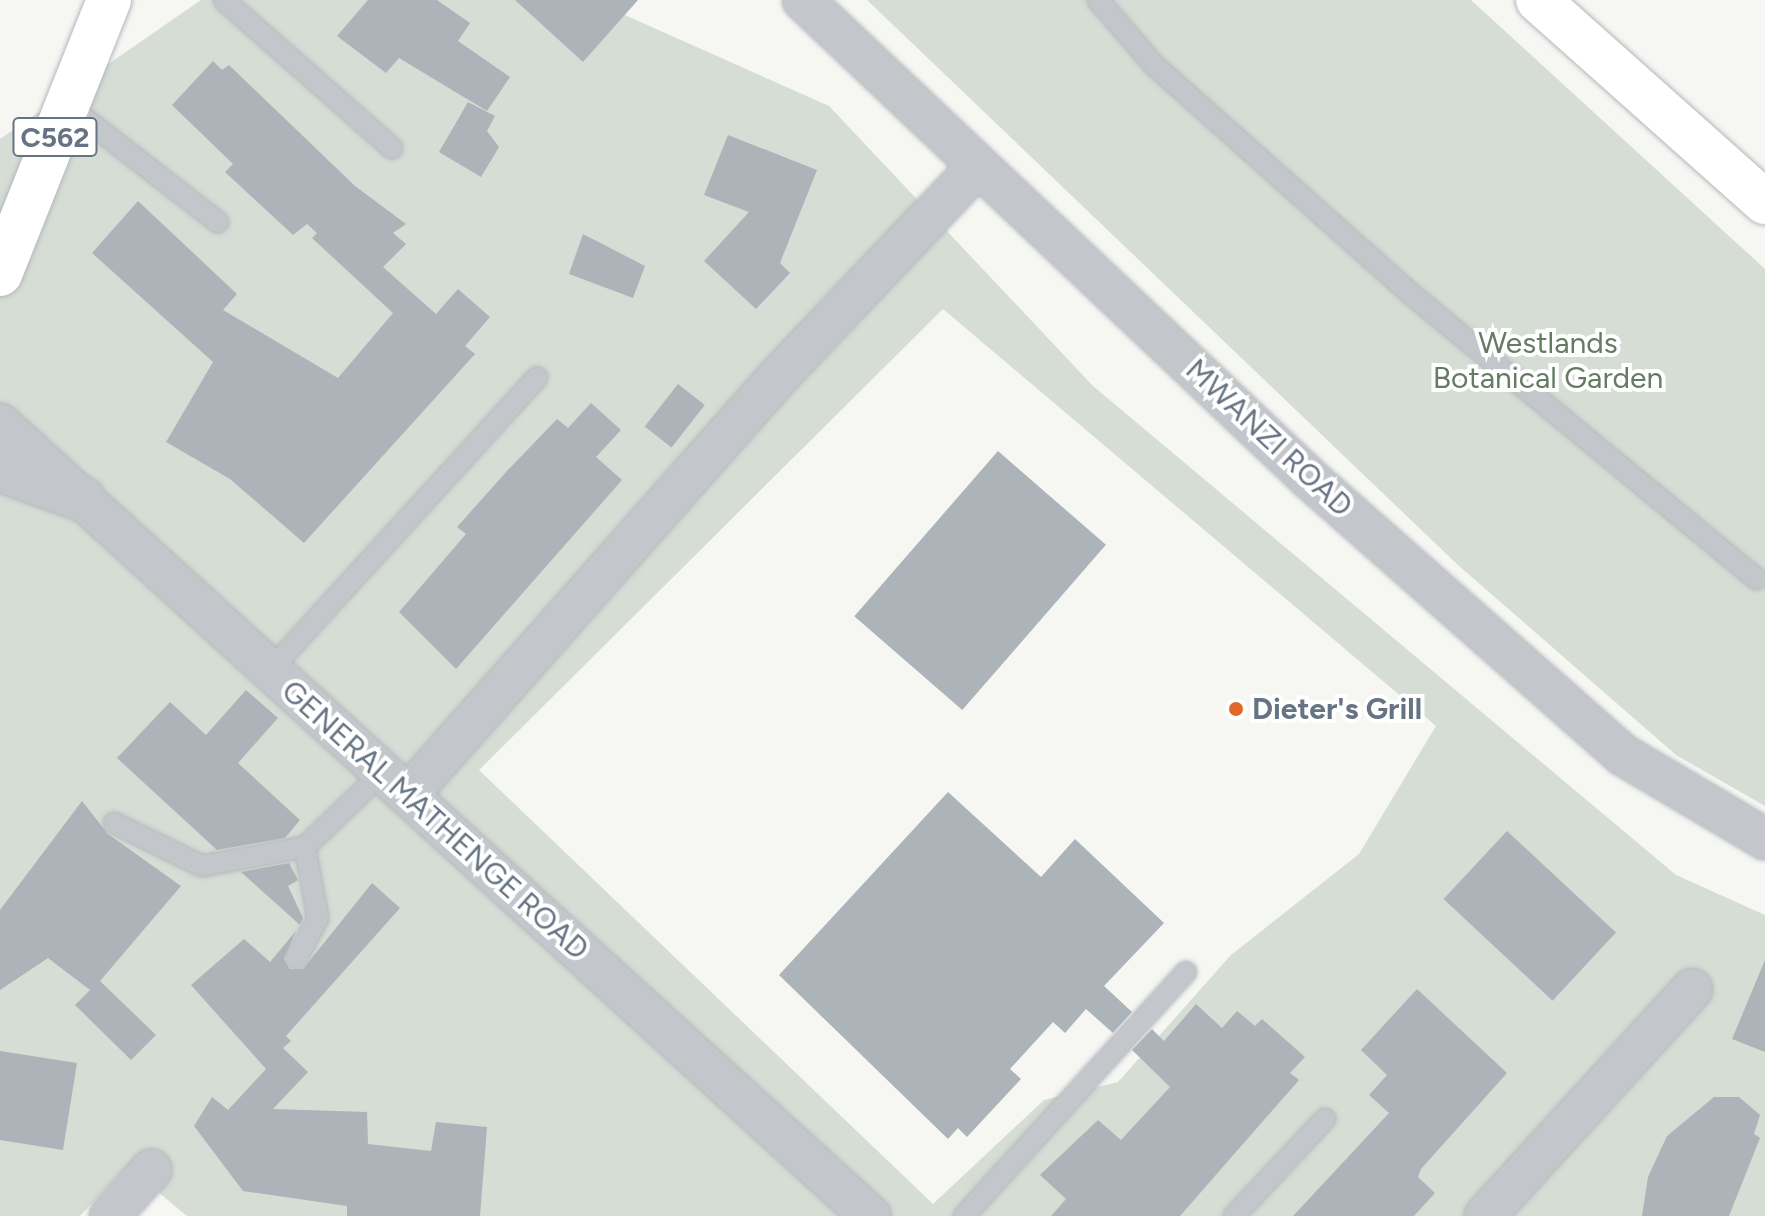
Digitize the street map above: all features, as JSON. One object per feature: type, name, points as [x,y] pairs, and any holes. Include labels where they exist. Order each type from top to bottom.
[{"type":"main road","name":"C562","points":[[0,274],[109,0]]},
{"type":"main road","points":[[1538,0],[1765,202]]},
{"type":"street","name":"MWANZI ROAD","points":[[803,0],[1310,479],[1623,755],[1765,839]]},
{"type":"street","points":[[395,784],[978,166]]},
{"type":"street","name":"GENERAL MATHENGE ROAD","points":[[0,424],[870,1216]]},
{"type":"street","points":[[0,469],[83,499]]},
{"type":"street","points":[[1485,1216],[1692,989]]},
{"type":"street","points":[[110,1216],[151,1170]]},
{"type":"lane","points":[[224,0],[392,148]]},
{"type":"lane","points":[[1098,0],[1154,65],[1411,294],[1757,579]]},
{"type":"lane","points":[[67,105],[218,222]]},
{"type":"lane","points":[[270,670],[537,378]]},
{"type":"lane","points":[[114,823],[202,866],[305,847],[395,784]]},
{"type":"lane","points":[[297,958],[318,918],[305,847]]},
{"type":"lane","points":[[964,1216],[1186,972]]},
{"type":"lane","points":[[1234,1216],[1325,1119]]},
{"type":"green space","points":[[201,0],[591,0],[829,106],[1093,386],[1676,875],[1765,915],[1765,1216],[187,1216],[127,1166],[80,1216],[0,1216],[0,139]],"holes":[[[943,309],[1436,726],[1359,854],[1231,955],[1118,1082],[1044,1100],[933,1204],[479,770]]]},
{"type":"green space","name":"Westlands Botanical Garden","points":[[867,0],[1471,0],[1765,269],[1765,806],[1676,755],[1459,566]]},
{"type":"building","points":[[368,0],[437,0],[470,23],[458,41],[510,77],[487,111],[399,58],[386,73],[337,36]]},
{"type":"building","points":[[515,0],[638,0],[583,62]]},
{"type":"building","points":[[213,61],[222,70],[229,65],[355,186],[406,224],[393,233],[406,244],[383,267],[436,314],[458,289],[490,317],[465,346],[475,354],[304,543],[230,479],[166,442],[213,362],[92,253],[138,201],[237,294],[223,310],[338,378],[393,313],[312,238],[317,233],[307,224],[293,235],[225,172],[233,164],[172,105]]},
{"type":"building","points":[[468,102],[495,116],[487,131],[499,147],[481,177],[439,152]]},
{"type":"building","points":[[728,135],[817,170],[780,263],[790,273],[756,309],[704,261],[749,212],[704,195]]},
{"type":"building","points":[[583,234],[645,266],[633,298],[569,274]]},
{"type":"building","points":[[678,384],[705,405],[672,447],[645,427]]},
{"type":"building","points":[[591,403],[621,430],[596,457],[622,480],[456,669],[399,612],[466,534],[457,527],[506,472],[557,419],[568,428]]},
{"type":"building","points":[[998,451],[1106,545],[962,710],[854,616]]},
{"type":"building","points":[[246,690],[278,718],[238,763],[300,820],[285,838],[217,850],[117,758],[170,702],[206,735]]},
{"type":"building","points":[[948,792],[1041,877],[1075,839],[1164,923],[1104,986],[1132,1012],[1113,1033],[1086,1009],[1065,1033],[1053,1022],[1010,1069],[1021,1079],[967,1137],[958,1128],[948,1139],[779,975]]},
{"type":"building","points":[[82,801],[108,834],[181,886],[100,981],[156,1035],[131,1060],[75,1005],[90,990],[48,958],[0,990],[0,910]]},
{"type":"building","points":[[1507,831],[1616,933],[1553,1001],[1444,899]]},
{"type":"building","points":[[289,863],[298,880],[288,886],[303,918],[300,925],[241,872]]},
{"type":"building","points":[[372,883],[400,908],[286,1036],[291,1041],[283,1048],[308,1072],[273,1109],[367,1112],[368,1144],[431,1151],[436,1122],[487,1127],[480,1216],[347,1216],[347,1206],[243,1191],[194,1126],[212,1097],[228,1110],[266,1069],[191,985],[244,939],[270,962],[296,931],[284,959],[290,969],[303,969]]},
{"type":"building","points":[[1765,960],[1765,1052],[1732,1039]]},
{"type":"building","points":[[1417,989],[1507,1073],[1421,1169],[1418,1177],[1435,1193],[1414,1216],[1293,1216],[1389,1113],[1369,1095],[1387,1075],[1361,1050]]},
{"type":"building","points":[[1196,1004],[1222,1028],[1237,1011],[1255,1026],[1262,1019],[1305,1057],[1290,1073],[1299,1080],[1180,1216],[1051,1216],[1066,1199],[1040,1175],[1098,1120],[1121,1140],[1170,1087],[1132,1050],[1152,1029],[1164,1041]]},
{"type":"building","points":[[0,1051],[77,1063],[63,1150],[0,1140]]},
{"type":"building","points":[[1714,1097],[1739,1097],[1760,1115],[1754,1134],[1760,1138],[1729,1216],[1642,1216],[1648,1177],[1667,1136]]},
{"type":"place","name":"Dieter's Grill","points":[[1236,709]]}]
